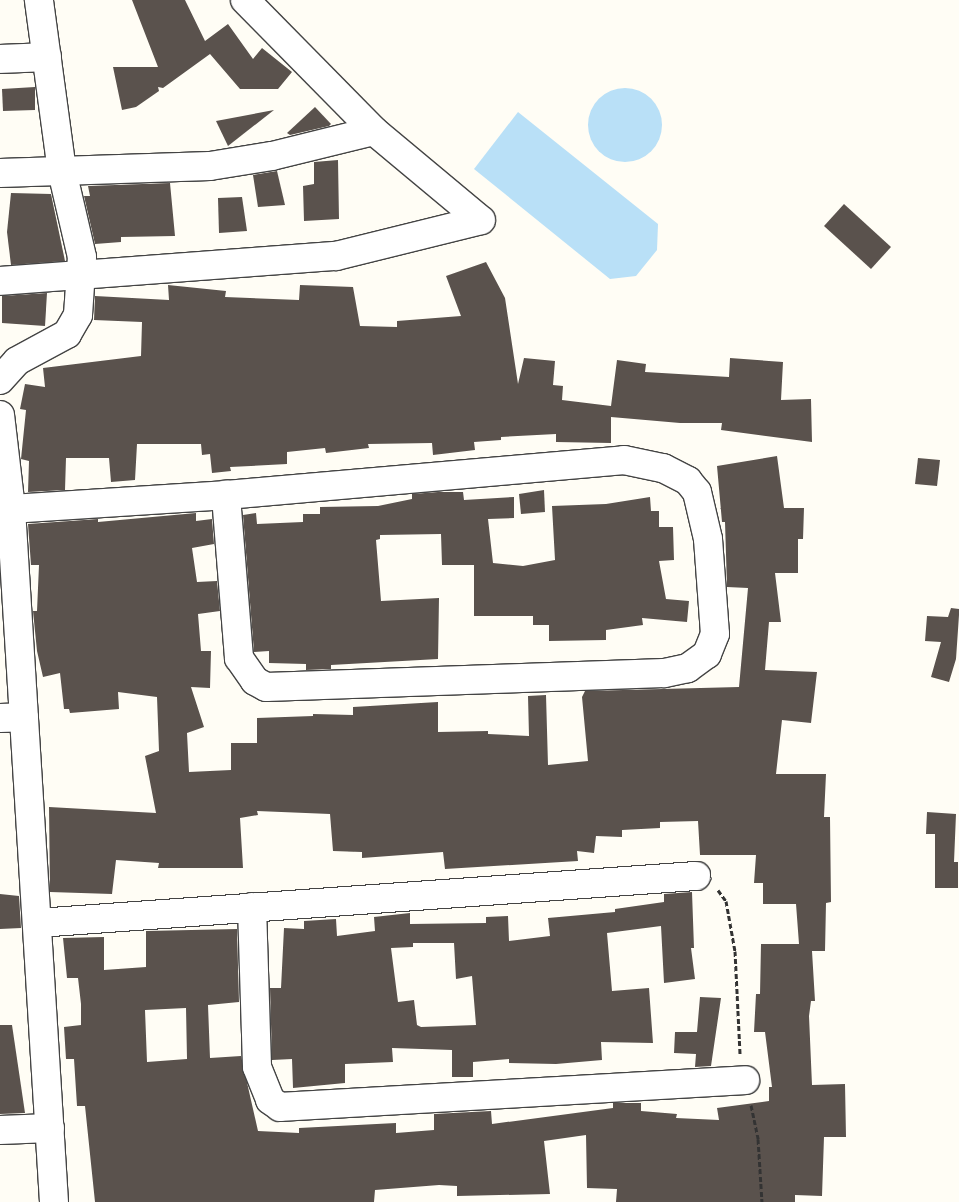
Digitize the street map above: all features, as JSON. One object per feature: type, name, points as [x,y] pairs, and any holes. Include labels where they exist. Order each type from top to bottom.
[{"type":"street","points":[[0,380],[17,361],[67,334],[78,315],[82,257],[62,171],[39,0]]},
{"type":"street","points":[[0,282],[336,256],[481,220],[374,131],[245,0]]},
{"type":"street","points":[[0,59],[47,58]]},
{"type":"street","points":[[0,173],[210,166],[272,156],[374,131]]},
{"type":"street","points":[[0,415],[11,509],[12,717],[38,923],[54,1202]]},
{"type":"street","points":[[11,509],[226,495],[624,460],[663,468],[688,481],[703,505],[715,634],[707,654],[688,668],[664,673],[266,687],[255,682],[239,658],[226,495]]},
{"type":"street","points":[[38,923],[696,876]]},
{"type":"street","points":[[252,907],[257,1067],[270,1100],[280,1107],[745,1080]]},
{"type":"street","points":[[0,1130],[50,1128]]},
{"type":"path","points":[[696,876],[715,886],[726,901],[735,951],[740,1053],[758,1139],[762,1202]]},
{"type":"water","points":[[618,88],[632,88],[646,94],[656,104],[662,118],[662,132],[656,146],[646,156],[632,162],[618,162],[604,156],[594,146],[588,132],[588,118],[594,104],[604,94]]},
{"type":"water","points":[[518,112],[658,224],[657,250],[636,276],[610,279],[474,169]]},
{"type":"building","points":[[132,0],[185,0],[205,41],[228,24],[253,59],[262,48],[292,72],[278,89],[240,89],[210,54],[163,88],[158,87],[159,91],[136,107],[122,110],[113,67],[158,67]]},
{"type":"building","points":[[35,87],[35,110],[3,111],[2,89]]},
{"type":"building","points":[[315,107],[331,124],[329,126],[290,135],[287,133]]},
{"type":"building","points":[[274,110],[228,146],[216,121]]},
{"type":"building","points":[[338,160],[339,219],[304,221],[303,186],[314,184],[314,162]]},
{"type":"building","points":[[277,171],[285,205],[258,207],[253,175]]},
{"type":"building","points":[[170,183],[175,236],[121,237],[121,242],[95,244],[84,196],[90,196],[88,186]]},
{"type":"building","points":[[11,193],[51,194],[65,261],[11,265],[7,232]]},
{"type":"building","points":[[242,197],[247,231],[219,233],[218,198]]},
{"type":"building","points":[[844,204],[891,247],[871,269],[824,226]]},
{"type":"building","points":[[486,262],[505,298],[518,384],[524,358],[555,361],[553,385],[563,386],[562,400],[611,406],[617,360],[646,364],[645,372],[729,377],[730,358],[783,362],[781,400],[811,399],[812,442],[721,430],[722,423],[680,423],[611,417],[611,443],[556,442],[556,434],[501,437],[501,440],[474,442],[475,450],[433,455],[432,443],[368,444],[369,448],[326,453],[325,448],[287,452],[287,464],[230,467],[231,471],[212,473],[210,454],[202,455],[201,444],[137,444],[135,480],[111,482],[109,458],[66,458],[65,490],[28,492],[29,461],[21,459],[26,410],[20,409],[25,384],[45,387],[43,368],[141,356],[142,322],[94,320],[95,296],[169,300],[168,285],[226,291],[225,297],[299,300],[300,285],[353,287],[360,326],[397,327],[397,321],[461,316],[446,276]]},
{"type":"building","points":[[47,293],[45,326],[2,323],[2,296]]},
{"type":"building","points":[[777,456],[784,508],[804,508],[803,539],[798,539],[798,573],[775,573],[781,622],[769,622],[765,670],[817,672],[811,723],[782,720],[776,774],[826,774],[824,817],[830,817],[831,902],[826,903],[825,951],[812,951],[815,1001],[811,1001],[809,1016],[812,1085],[845,1084],[846,1137],[824,1137],[822,1196],[795,1195],[795,1202],[616,1202],[617,1189],[587,1188],[586,1135],[544,1141],[550,1194],[457,1196],[457,1186],[439,1185],[375,1190],[374,1202],[95,1202],[85,1106],[77,1106],[74,1059],[66,1059],[64,1027],[81,1025],[81,1004],[78,978],[67,978],[63,938],[104,937],[104,970],[146,967],[146,931],[237,929],[239,1002],[208,1005],[210,1058],[241,1056],[258,1131],[299,1133],[299,1128],[396,1123],[396,1133],[434,1130],[434,1114],[491,1111],[492,1124],[613,1108],[613,1103],[641,1103],[641,1111],[677,1114],[676,1118],[719,1120],[717,1108],[769,1101],[769,1087],[772,1087],[765,1032],[754,1032],[756,994],[760,994],[761,944],[799,944],[796,904],[763,904],[763,883],[754,883],[756,855],[700,855],[698,821],[660,822],[660,828],[622,830],[622,837],[596,836],[594,853],[577,851],[578,861],[445,869],[443,852],[362,858],[362,852],[333,851],[330,814],[257,811],[258,815],[240,818],[243,868],[158,868],[159,863],[116,860],[112,894],[50,892],[49,807],[156,813],[145,756],[159,751],[157,697],[118,692],[119,709],[70,713],[69,709],[64,709],[60,673],[43,677],[37,651],[33,611],[37,611],[39,565],[31,565],[28,524],[98,519],[98,522],[196,513],[196,521],[212,519],[214,544],[192,548],[197,582],[217,581],[220,611],[198,614],[201,651],[211,651],[210,688],[191,687],[204,727],[187,733],[189,772],[231,770],[231,743],[257,743],[257,718],[313,716],[313,714],[353,715],[353,707],[438,702],[438,732],[488,731],[488,734],[529,736],[528,696],[546,695],[548,765],[588,761],[582,697],[585,691],[739,687],[748,588],[727,587],[725,522],[722,522],[717,466]],"holes":[[[186,1008],[187,1059],[147,1062],[145,1010]]]},
{"type":"building","points":[[918,458],[940,460],[937,486],[915,484]]},
{"type":"building","points":[[544,490],[545,512],[521,514],[519,494]]},
{"type":"building","points":[[463,492],[464,500],[514,497],[514,518],[488,519],[493,563],[523,566],[555,560],[552,506],[606,504],[650,497],[651,511],[659,511],[659,527],[673,527],[674,560],[659,561],[666,599],[689,601],[687,622],[642,618],[643,625],[606,630],[606,640],[549,641],[549,625],[533,625],[533,616],[474,616],[474,565],[442,565],[441,534],[380,535],[380,539],[376,540],[381,601],[439,598],[438,659],[331,665],[331,669],[306,670],[306,664],[269,663],[269,651],[254,652],[243,515],[256,513],[257,524],[303,522],[303,514],[320,514],[320,507],[378,506],[412,499],[412,494]]},
{"type":"building","points":[[951,608],[959,609],[959,615],[956,659],[949,682],[931,677],[941,642],[925,641],[927,616],[948,617]]},
{"type":"building","points":[[927,812],[956,814],[954,862],[958,862],[958,888],[935,888],[935,834],[926,834]]},
{"type":"building","points":[[692,892],[694,948],[691,948],[695,979],[664,983],[661,926],[607,933],[612,991],[649,988],[653,1043],[601,1042],[602,1060],[556,1064],[509,1063],[509,1059],[473,1062],[473,1077],[452,1077],[452,1050],[392,1048],[393,1062],[345,1064],[345,1083],[293,1088],[292,1059],[272,1060],[270,988],[281,988],[284,928],[304,929],[304,921],[336,919],[337,936],[375,931],[374,917],[410,913],[410,924],[486,923],[486,917],[508,916],[509,941],[550,936],[548,918],[615,912],[615,909],[664,902],[664,894]],"holes":[[[413,943],[454,943],[456,979],[472,976],[476,1025],[421,1027],[417,1025],[414,1000],[398,1002],[391,948],[413,947]]]},
{"type":"building","points":[[0,894],[19,896],[21,928],[0,929]]},
{"type":"building","points":[[700,997],[721,998],[711,1066],[695,1067],[696,1054],[674,1053],[675,1032],[697,1032]]},
{"type":"building","points":[[0,1025],[12,1025],[25,1113],[0,1114]]}]
